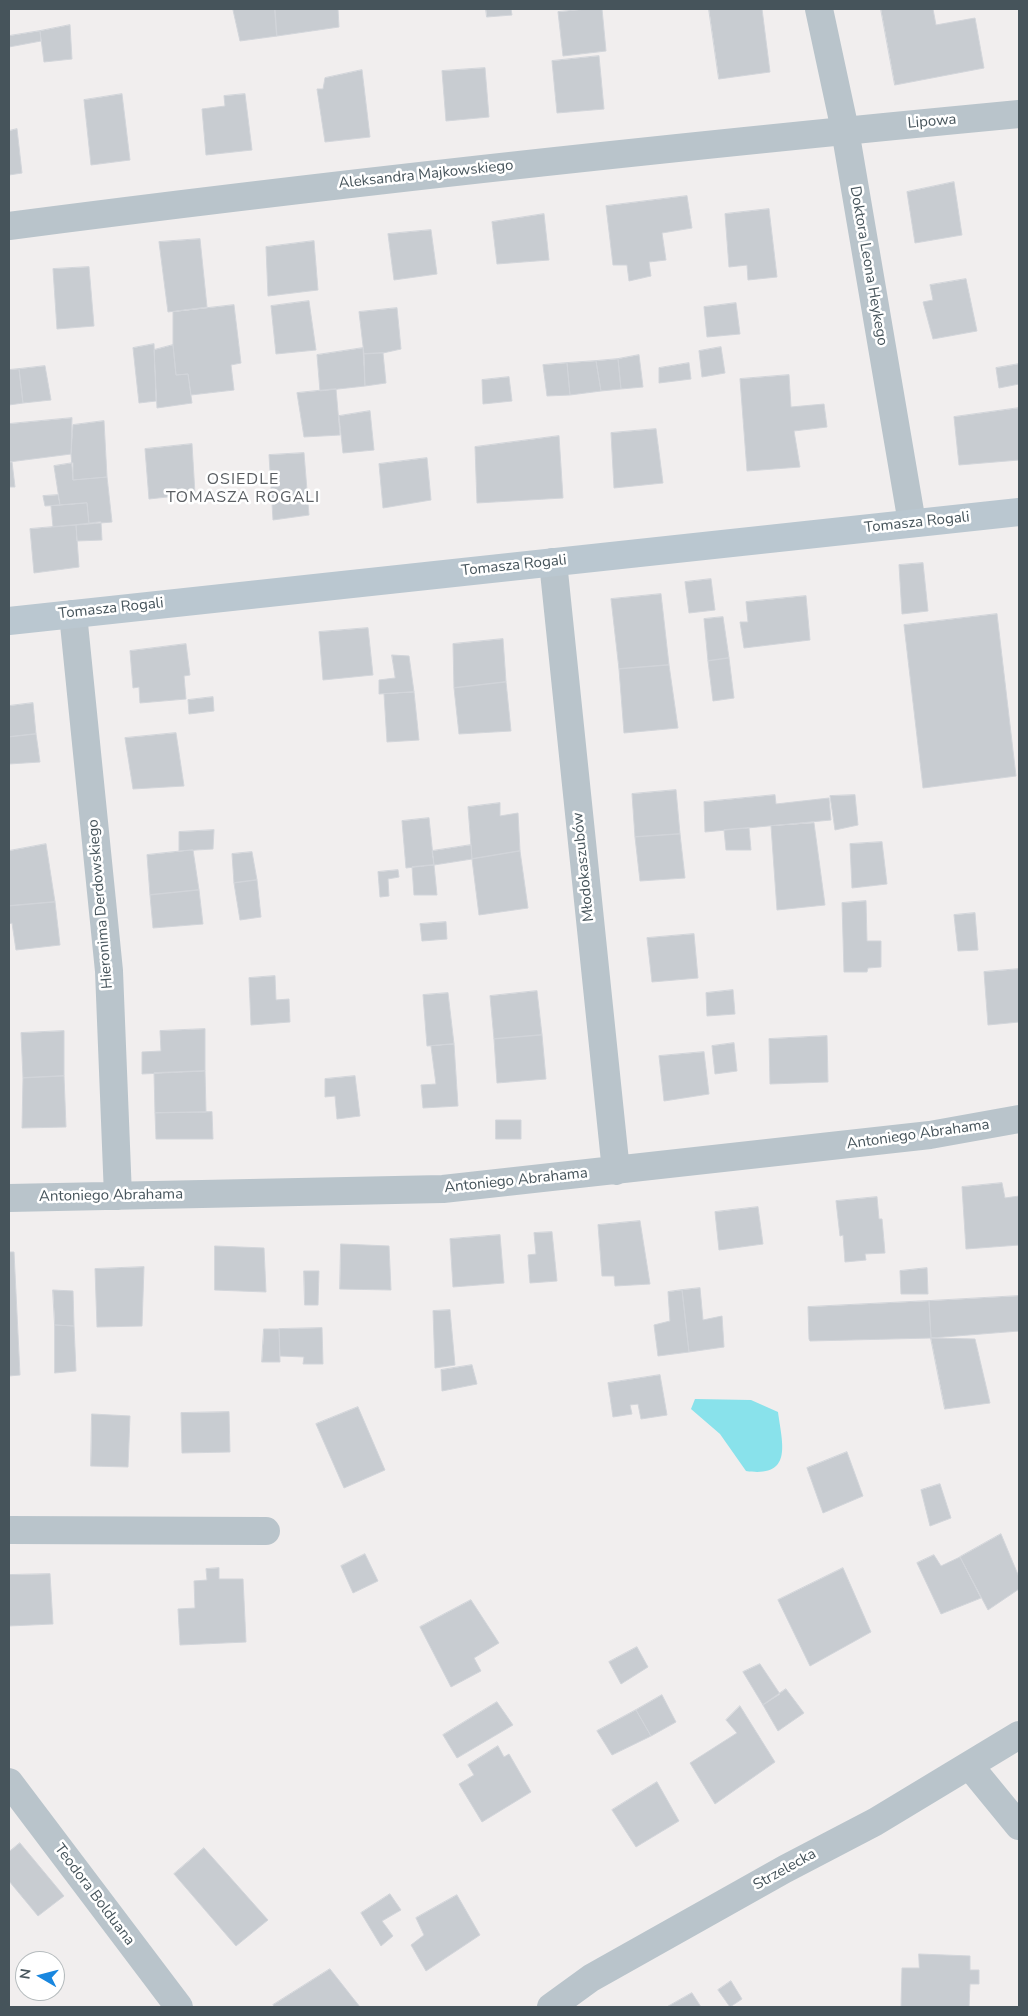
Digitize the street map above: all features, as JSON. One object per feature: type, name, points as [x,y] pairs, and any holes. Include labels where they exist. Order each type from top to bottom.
[{"type":"street","name":"Doktora Leona Heykego","points":[[819,9],[845,130],[912,523]]},
{"type":"street","name":"Lipowa","points":[[845,130],[1019,114]]},
{"type":"street","name":"Aleksandra Majkowskiego","points":[[9,226],[248,194],[845,130]]},
{"type":"street","name":"Tomasza Rogali","points":[[9,621],[1019,512]]},
{"type":"street","name":"Młodokaszubów","points":[[553,562],[616,1171]]},
{"type":"street","name":"Hieronima Derdowskiego","points":[[73,614],[109,971],[118,1196]]},
{"type":"street","name":"Antoniego Abrahama","points":[[9,1198],[443,1189],[930,1135],[1019,1119]]},
{"type":"street","points":[[9,1530],[266,1532]]},
{"type":"street","name":"Strzelecka","points":[[551,2007],[591,1978],[786,1869],[875,1822],[1019,1735]]},
{"type":"street","points":[[969,1765],[1019,1826]]},
{"type":"street","name":"Teodora Bolduana","points":[[9,1782],[179,2007]]},
{"type":"water","points":[[695,1399],[751,1400],[778,1412],[782,1456],[778,1464],[772,1469],[761,1472],[746,1471],[720,1434],[691,1409]]},
{"type":"building","points":[[275,9],[277,36],[240,41],[233,10]]},
{"type":"building","points":[[275,9],[338,9],[339,27],[277,36]]},
{"type":"building","points":[[486,9],[511,9],[512,15],[487,17]]},
{"type":"building","points":[[602,9],[606,51],[563,56],[558,12]]},
{"type":"building","points":[[709,9],[762,9],[770,72],[719,79]]},
{"type":"building","points":[[881,9],[933,9],[936,25],[975,18],[984,68],[895,85]]},
{"type":"building","points":[[70,25],[72,59],[44,62],[40,31]]},
{"type":"building","points":[[40,31],[41,41],[9,47],[9,36]]},
{"type":"building","points":[[599,56],[604,109],[557,113],[552,61]]},
{"type":"building","points":[[485,68],[489,117],[446,121],[442,71]]},
{"type":"building","points":[[362,70],[370,137],[325,142],[317,89],[323,89],[325,78]]},
{"type":"building","points":[[122,94],[130,160],[91,165],[84,100]]},
{"type":"building","points":[[245,94],[252,150],[206,155],[202,109],[225,106],[224,96]]},
{"type":"building","points":[[17,129],[22,173],[9,175],[9,131]]},
{"type":"building","points":[[954,182],[962,235],[915,243],[907,192]]},
{"type":"building","points":[[687,196],[692,228],[662,233],[666,260],[649,262],[651,276],[629,281],[627,265],[613,265],[606,206]]},
{"type":"building","points":[[769,209],[777,277],[748,280],[747,265],[729,267],[725,214]]},
{"type":"building","points":[[544,214],[549,260],[497,264],[492,222]]},
{"type":"building","points":[[431,230],[437,274],[394,280],[388,234]]},
{"type":"building","points":[[200,239],[207,307],[168,312],[159,242]]},
{"type":"building","points":[[314,241],[318,290],[268,296],[266,247]]},
{"type":"building","points":[[89,267],[94,326],[57,329],[53,269]]},
{"type":"building","points":[[966,279],[977,331],[933,339],[923,302],[933,300],[930,285]]},
{"type":"building","points":[[309,301],[316,350],[276,354],[271,306]]},
{"type":"building","points":[[736,303],[740,334],[707,337],[704,307]]},
{"type":"building","points":[[234,305],[241,363],[231,365],[234,390],[191,395],[188,374],[176,375],[173,345],[173,312]]},
{"type":"building","points":[[397,308],[401,349],[383,353],[364,354],[359,312]]},
{"type":"building","points":[[154,344],[156,401],[139,403],[133,348]]},
{"type":"building","points":[[173,345],[176,375],[188,374],[192,403],[157,408],[154,350]]},
{"type":"building","points":[[721,347],[725,373],[702,377],[699,351]]},
{"type":"building","points":[[363,348],[365,386],[320,391],[317,355]]},
{"type":"building","points":[[383,353],[386,383],[365,386],[364,354]]},
{"type":"building","points":[[639,355],[643,387],[621,389],[618,359]]},
{"type":"building","points":[[618,359],[621,389],[601,391],[596,361]]},
{"type":"building","points":[[596,361],[601,391],[570,395],[567,363]]},
{"type":"building","points":[[567,363],[570,395],[547,396],[543,365]]},
{"type":"building","points":[[689,363],[691,379],[659,383],[659,368]]},
{"type":"building","points":[[1019,364],[1019,384],[999,388],[996,368]]},
{"type":"building","points":[[45,366],[51,400],[23,403],[19,369]]},
{"type":"building","points":[[19,369],[23,403],[9,405],[9,370]]},
{"type":"building","points":[[789,375],[791,407],[824,404],[827,427],[794,431],[800,467],[747,471],[740,379]]},
{"type":"building","points":[[509,377],[512,401],[483,404],[482,380]]},
{"type":"building","points":[[336,389],[340,435],[304,437],[297,393]]},
{"type":"building","points":[[1019,408],[1019,460],[959,465],[954,417]]},
{"type":"building","points":[[370,411],[374,450],[343,453],[339,416]]},
{"type":"building","points":[[72,418],[71,454],[9,462],[9,424]]},
{"type":"building","points":[[104,421],[107,477],[73,480],[71,454],[73,425]]},
{"type":"building","points":[[656,429],[663,483],[614,488],[611,433]]},
{"type":"building","points":[[559,436],[563,498],[477,503],[475,447]]},
{"type":"building","points":[[192,444],[195,494],[149,499],[145,449]]},
{"type":"building","points":[[304,453],[309,515],[273,520],[269,455]]},
{"type":"building","points":[[427,458],[431,500],[383,508],[379,464]]},
{"type":"building","points":[[9,462],[12,462],[15,487],[9,487]]},
{"type":"building","points":[[73,463],[73,480],[107,477],[112,522],[89,524],[87,503],[60,505],[54,466]]},
{"type":"building","points":[[58,495],[60,505],[45,506],[43,496]]},
{"type":"building","points":[[87,503],[89,524],[53,527],[51,506]]},
{"type":"building","points":[[101,522],[102,540],[77,541],[76,525]]},
{"type":"building","points":[[76,525],[79,567],[34,573],[30,529]]},
{"type":"building","points":[[923,563],[928,611],[902,614],[899,565]]},
{"type":"building","points":[[711,579],[715,610],[689,613],[685,582]]},
{"type":"building","points":[[661,594],[669,665],[619,669],[611,599]]},
{"type":"building","points":[[806,596],[810,640],[744,648],[740,622],[748,622],[746,602]]},
{"type":"building","points":[[997,614],[1016,776],[923,788],[904,625]]},
{"type":"building","points":[[723,617],[729,658],[708,661],[704,619]]},
{"type":"building","points":[[368,628],[373,675],[323,680],[319,632]]},
{"type":"building","points":[[503,639],[506,682],[454,688],[453,644]]},
{"type":"building","points":[[186,644],[190,675],[184,676],[186,699],[140,703],[139,687],[133,688],[130,651]]},
{"type":"building","points":[[392,655],[409,656],[414,692],[379,694],[379,680],[395,678]]},
{"type":"building","points":[[729,658],[734,698],[713,701],[708,661]]},
{"type":"building","points":[[669,665],[678,728],[624,733],[619,669]]},
{"type":"building","points":[[506,682],[511,731],[459,734],[454,688]]},
{"type":"building","points":[[414,692],[419,740],[387,742],[384,694]]},
{"type":"building","points":[[213,697],[214,711],[189,714],[188,700]]},
{"type":"building","points":[[33,703],[36,734],[9,737],[9,706]]},
{"type":"building","points":[[176,733],[184,786],[133,789],[125,738]]},
{"type":"building","points":[[36,734],[40,762],[9,764],[9,737]]},
{"type":"building","points":[[676,790],[680,834],[635,837],[632,794]]},
{"type":"building","points":[[775,795],[776,804],[829,798],[831,820],[705,832],[704,802]]},
{"type":"building","points":[[855,795],[858,825],[835,830],[830,796]]},
{"type":"building","points":[[500,803],[500,816],[518,813],[520,851],[472,859],[468,807]]},
{"type":"building","points":[[429,818],[434,865],[406,868],[402,821]]},
{"type":"building","points":[[814,823],[825,905],[777,910],[771,826]]},
{"type":"building","points":[[749,828],[751,850],[726,850],[724,830]]},
{"type":"building","points":[[214,830],[213,849],[179,851],[179,832]]},
{"type":"building","points":[[680,834],[685,878],[640,881],[635,837]]},
{"type":"building","points":[[882,842],[887,884],[852,888],[850,844]]},
{"type":"building","points":[[46,844],[55,902],[9,906],[9,851]]},
{"type":"building","points":[[471,845],[472,859],[434,865],[432,851]]},
{"type":"building","points":[[193,850],[199,890],[150,895],[147,855]]},
{"type":"building","points":[[520,851],[528,908],[479,915],[472,859]]},
{"type":"building","points":[[252,852],[257,880],[234,883],[232,854]]},
{"type":"building","points":[[434,865],[437,895],[414,895],[412,867]]},
{"type":"building","points":[[398,870],[399,877],[388,879],[389,896],[380,897],[378,872]]},
{"type":"building","points":[[257,880],[261,917],[240,920],[234,883]]},
{"type":"building","points":[[199,890],[203,924],[153,928],[150,895]]},
{"type":"building","points":[[866,901],[867,941],[881,941],[881,967],[868,968],[867,972],[844,972],[842,903]]},
{"type":"building","points":[[55,902],[60,945],[16,950],[12,923],[9,924],[9,906]]},
{"type":"building","points":[[975,913],[978,950],[958,951],[954,915]]},
{"type":"building","points":[[446,922],[447,939],[422,941],[420,924]]},
{"type":"building","points":[[694,934],[698,978],[652,982],[647,938]]},
{"type":"building","points":[[1019,969],[1019,1022],[988,1025],[984,972]]},
{"type":"building","points":[[275,976],[276,1000],[289,999],[290,1022],[251,1025],[249,978]]},
{"type":"building","points":[[733,990],[735,1014],[707,1016],[706,993]]},
{"type":"building","points":[[537,991],[542,1035],[494,1039],[490,996]]},
{"type":"building","points":[[448,993],[454,1044],[427,1046],[423,995]]},
{"type":"building","points":[[205,1029],[205,1071],[142,1074],[142,1052],[161,1051],[160,1031]]},
{"type":"building","points":[[64,1031],[64,1076],[23,1078],[21,1033]]},
{"type":"building","points":[[542,1035],[546,1079],[497,1083],[494,1039]]},
{"type":"building","points":[[827,1036],[828,1082],[770,1084],[769,1039]]},
{"type":"building","points":[[734,1043],[737,1071],[715,1074],[712,1046]]},
{"type":"building","points":[[454,1044],[458,1106],[423,1108],[421,1085],[436,1084],[431,1046]]},
{"type":"building","points":[[704,1052],[709,1094],[664,1101],[659,1056]]},
{"type":"building","points":[[205,1071],[206,1112],[155,1113],[154,1073]]},
{"type":"building","points":[[64,1076],[66,1127],[22,1128],[23,1078]]},
{"type":"building","points":[[355,1076],[360,1116],[337,1119],[335,1096],[325,1097],[325,1079]]},
{"type":"building","points":[[212,1112],[213,1139],[156,1139],[155,1113]]},
{"type":"building","points":[[496,1120],[521,1120],[521,1139],[496,1139]]},
{"type":"building","points":[[1002,1183],[1005,1198],[1019,1196],[1019,1245],[966,1249],[962,1187]]},
{"type":"building","points":[[877,1197],[879,1219],[882,1219],[885,1253],[865,1254],[866,1260],[845,1262],[843,1235],[840,1236],[836,1201]]},
{"type":"building","points":[[758,1207],[763,1244],[719,1250],[715,1212]]},
{"type":"building","points":[[640,1221],[650,1284],[615,1286],[614,1276],[602,1276],[598,1225]]},
{"type":"building","points":[[552,1232],[557,1281],[530,1283],[528,1255],[536,1254],[534,1233]]},
{"type":"building","points":[[500,1235],[504,1283],[453,1287],[450,1239]]},
{"type":"building","points":[[341,1244],[389,1246],[391,1290],[340,1289]]},
{"type":"building","points":[[215,1246],[264,1248],[266,1292],[215,1290]]},
{"type":"building","points":[[9,1252],[14,1252],[20,1375],[9,1376]]},
{"type":"building","points":[[144,1267],[142,1326],[97,1327],[95,1269]]},
{"type":"building","points":[[927,1268],[928,1294],[901,1294],[900,1271]]},
{"type":"building","points":[[304,1271],[319,1271],[318,1305],[305,1305]]},
{"type":"building","points":[[700,1288],[703,1320],[722,1316],[724,1347],[689,1352],[682,1290]]},
{"type":"building","points":[[53,1290],[73,1291],[74,1326],[55,1325]]},
{"type":"building","points":[[682,1290],[689,1352],[658,1356],[654,1325],[670,1321],[668,1292]]},
{"type":"building","points":[[1019,1296],[1019,1331],[931,1338],[929,1301]]},
{"type":"building","points":[[929,1301],[931,1338],[810,1341],[809,1339],[808,1307]]},
{"type":"building","points":[[450,1310],[455,1365],[435,1368],[433,1311]]},
{"type":"building","points":[[55,1325],[74,1326],[76,1371],[55,1373]]},
{"type":"building","points":[[322,1328],[323,1364],[303,1364],[304,1357],[280,1356],[279,1329]]},
{"type":"building","points":[[264,1329],[279,1329],[280,1362],[262,1362]]},
{"type":"building","points":[[931,1338],[975,1339],[990,1403],[945,1409]]},
{"type":"building","points":[[472,1365],[477,1384],[442,1391],[441,1370]]},
{"type":"building","points":[[660,1375],[667,1415],[641,1419],[638,1404],[630,1405],[632,1414],[613,1417],[608,1383]]},
{"type":"building","points":[[358,1407],[385,1470],[344,1488],[316,1424]]},
{"type":"building","points":[[229,1412],[230,1452],[182,1453],[181,1413]]},
{"type":"building","points":[[92,1414],[130,1416],[128,1467],[91,1466]]},
{"type":"building","points":[[847,1452],[863,1496],[823,1513],[807,1468]]},
{"type":"building","points":[[940,1484],[951,1518],[930,1526],[921,1490]]},
{"type":"building","points":[[1001,1534],[1019,1577],[1019,1589],[988,1610],[960,1557]]},
{"type":"building","points":[[365,1554],[378,1581],[353,1593],[341,1566]]},
{"type":"building","points":[[934,1555],[941,1566],[960,1557],[981,1598],[941,1614],[917,1563]]},
{"type":"building","points":[[219,1568],[219,1579],[243,1579],[246,1642],[180,1645],[178,1609],[195,1608],[194,1581],[207,1580],[206,1569]]},
{"type":"building","points":[[843,1568],[871,1632],[810,1666],[778,1600]]},
{"type":"building","points":[[50,1574],[53,1624],[9,1626],[9,1575]]},
{"type":"building","points":[[471,1600],[499,1643],[474,1658],[481,1671],[451,1687],[420,1627]]},
{"type":"building","points":[[637,1647],[648,1667],[621,1684],[609,1662]]},
{"type":"building","points":[[760,1664],[780,1694],[763,1705],[743,1672]]},
{"type":"building","points":[[786,1689],[804,1713],[778,1731],[763,1705]]},
{"type":"building","points":[[662,1695],[676,1722],[651,1736],[636,1710]]},
{"type":"building","points":[[497,1702],[513,1725],[457,1758],[443,1735]]},
{"type":"building","points":[[740,1706],[775,1762],[715,1804],[690,1763],[737,1733],[726,1720]]},
{"type":"building","points":[[636,1710],[651,1736],[612,1755],[597,1731]]},
{"type":"building","points":[[498,1746],[504,1757],[509,1754],[531,1792],[482,1822],[459,1784],[474,1775],[468,1765]]},
{"type":"building","points":[[657,1782],[679,1821],[636,1847],[612,1810]]},
{"type":"building","points":[[20,1843],[64,1896],[38,1916],[9,1881],[9,1852]]},
{"type":"building","points":[[204,1848],[268,1920],[236,1946],[174,1874]]},
{"type":"building","points":[[390,1894],[401,1910],[382,1921],[393,1936],[381,1946],[361,1913]]},
{"type":"building","points":[[457,1895],[480,1935],[426,1971],[411,1945],[424,1935],[416,1918]]},
{"type":"building","points":[[919,1954],[970,1956],[970,1970],[979,1970],[979,1984],[970,1984],[969,2007],[901,2007],[902,1968],[919,1968]]},
{"type":"building","points":[[330,1969],[360,2007],[275,2007],[273,2005]]},
{"type":"building","points":[[731,1981],[742,1999],[730,2007],[718,1990]]},
{"type":"building","points":[[692,1993],[701,2007],[667,2007]]},
{"type":"district","name":"OSIEDLE TOMASZA ROGALI","points":[[243,489]]}]
